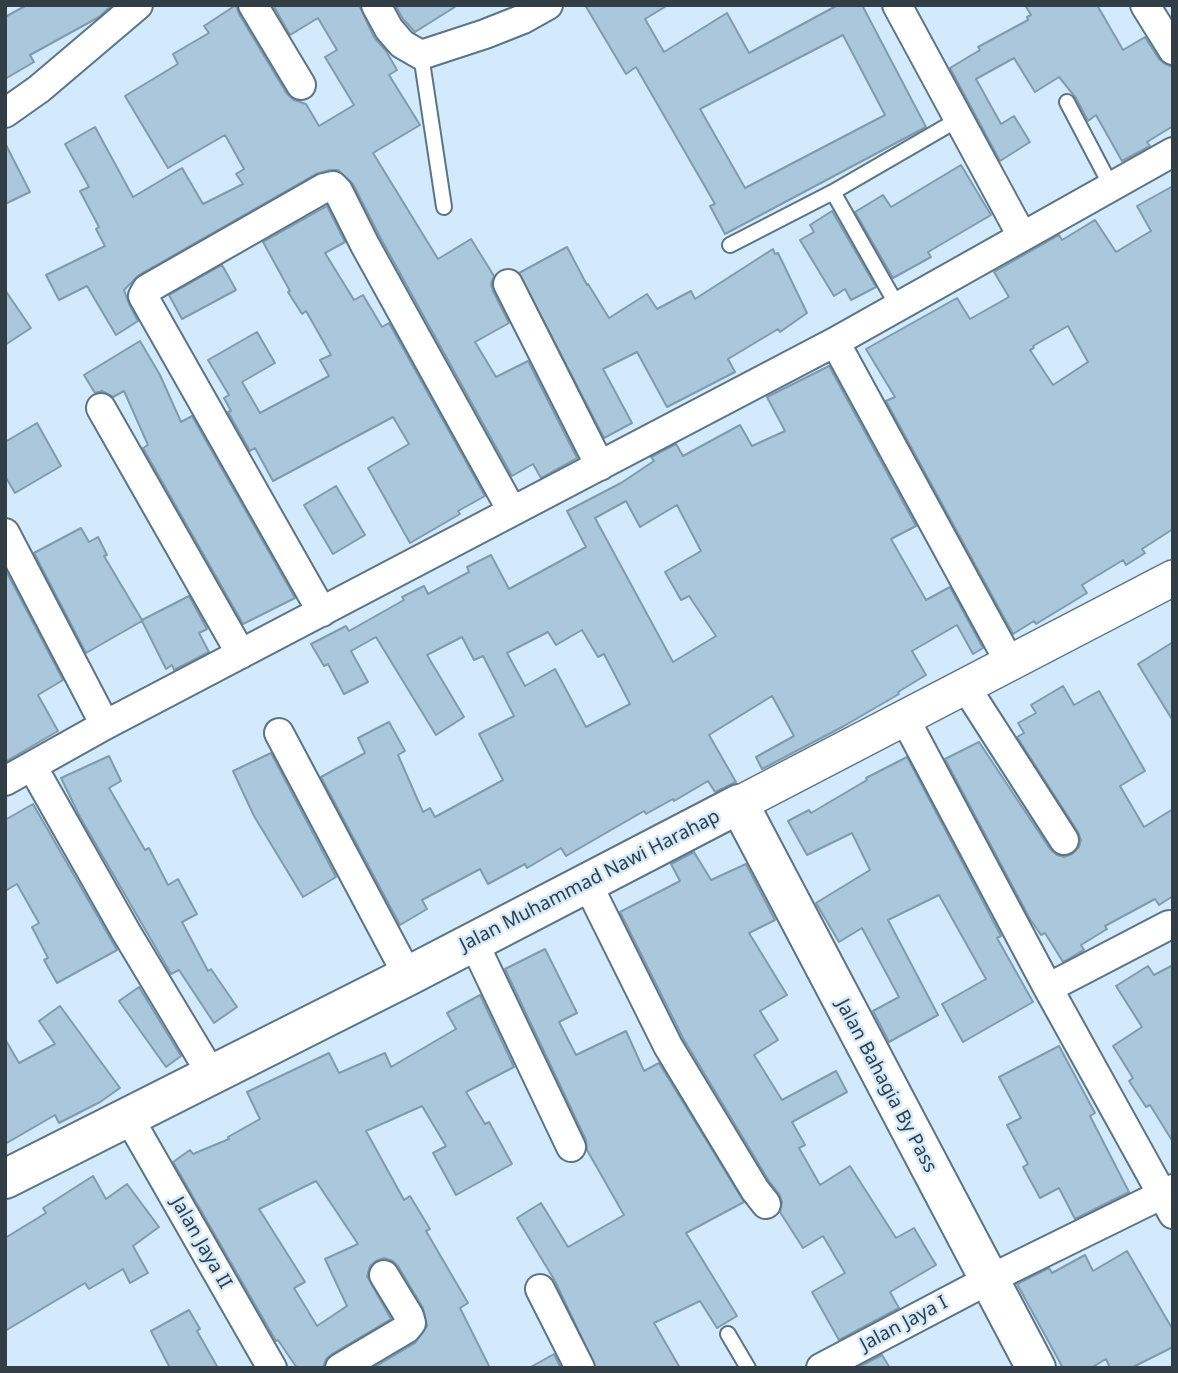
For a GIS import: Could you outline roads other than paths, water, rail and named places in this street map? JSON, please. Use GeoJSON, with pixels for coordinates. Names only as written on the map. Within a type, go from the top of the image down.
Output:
{"type":"FeatureCollection","features":[{"type":"Feature","properties":{"kind":"main road","name":"Jalan Muhammad Nawi Harahap"},"geometry":{"type":"LineString","coordinates":[[5,1179],[129,1118],[738,804]]}},
{"type":"Feature","properties":{"kind":"main road","name":"Jalan Bahagia By Pass"},"geometry":{"type":"LineString","coordinates":[[738,804],[1036,1368]]}},
{"type":"Feature","properties":{"kind":"street"},"geometry":{"type":"LineString","coordinates":[[5,113],[39,89],[138,5]]}},
{"type":"Feature","properties":{"kind":"street"},"geometry":{"type":"LineString","coordinates":[[253,5],[301,85]]}},
{"type":"Feature","properties":{"kind":"street"},"geometry":{"type":"LineString","coordinates":[[376,5],[389,29],[402,44],[421,55],[485,34],[523,19],[548,5]]}},
{"type":"Feature","properties":{"kind":"street"},"geometry":{"type":"LineString","coordinates":[[897,5],[1022,236]]}},
{"type":"Feature","properties":{"kind":"street"},"geometry":{"type":"LineString","coordinates":[[1145,5],[1173,50]]}},
{"type":"Feature","properties":{"kind":"street"},"geometry":{"type":"LineString","coordinates":[[5,781],[105,725],[835,342],[1173,152]]}},
{"type":"Feature","properties":{"kind":"street"},"geometry":{"type":"LineString","coordinates":[[322,612],[143,300],[143,293],[147,289],[301,200],[330,186],[338,191],[365,246],[512,511]]}},
{"type":"Feature","properties":{"kind":"street"},"geometry":{"type":"LineString","coordinates":[[508,284],[600,466]]}},
{"type":"Feature","properties":{"kind":"street"},"geometry":{"type":"LineString","coordinates":[[835,342],[1010,663]]}},
{"type":"Feature","properties":{"kind":"street"},"geometry":{"type":"LineString","coordinates":[[101,408],[241,654]]}},
{"type":"Feature","properties":{"kind":"street"},"geometry":{"type":"LineString","coordinates":[[5,533],[105,725]]}},
{"type":"Feature","properties":{"kind":"street","name":"Jalan Muhammad Nawi Harahap"},"geometry":{"type":"LineString","coordinates":[[738,804],[1173,578]]}},
{"type":"Feature","properties":{"kind":"street"},"geometry":{"type":"LineString","coordinates":[[965,686],[1064,840]]}},
{"type":"Feature","properties":{"kind":"street"},"geometry":{"type":"LineString","coordinates":[[904,717],[1048,988],[1169,1200]]}},
{"type":"Feature","properties":{"kind":"street"},"geometry":{"type":"LineString","coordinates":[[279,733],[408,975]]}},
{"type":"Feature","properties":{"kind":"street"},"geometry":{"type":"LineString","coordinates":[[33,766],[126,932],[212,1075]]}},
{"type":"Feature","properties":{"kind":"street"},"geometry":{"type":"LineString","coordinates":[[587,883],[668,1046],[755,1190],[766,1203]]}},
{"type":"Feature","properties":{"kind":"street"},"geometry":{"type":"LineString","coordinates":[[1048,988],[1169,925]]}},
{"type":"Feature","properties":{"kind":"street"},"geometry":{"type":"LineString","coordinates":[[473,941],[571,1147]]}},
{"type":"Feature","properties":{"kind":"street","name":"Jalan Jaya II"},"geometry":{"type":"LineString","coordinates":[[129,1118],[272,1368]]}},
{"type":"Feature","properties":{"kind":"street","name":"Jalan Jaya I"},"geometry":{"type":"LineString","coordinates":[[821,1368],[988,1280],[1169,1200]]}},
{"type":"Feature","properties":{"kind":"street"},"geometry":{"type":"LineString","coordinates":[[340,1368],[406,1329],[411,1323],[384,1275]]}},
{"type":"Feature","properties":{"kind":"street"},"geometry":{"type":"LineString","coordinates":[[540,1289],[580,1368]]}},
{"type":"Feature","properties":{"kind":"lane"},"geometry":{"type":"LineString","coordinates":[[421,55],[444,207]]}},
{"type":"Feature","properties":{"kind":"lane"},"geometry":{"type":"LineString","coordinates":[[1067,102],[1111,186]]}},
{"type":"Feature","properties":{"kind":"lane"},"geometry":{"type":"LineString","coordinates":[[730,245],[833,192],[959,119]]}},
{"type":"Feature","properties":{"kind":"lane"},"geometry":{"type":"LineString","coordinates":[[833,192],[898,307]]}},
{"type":"Feature","properties":{"kind":"lane"},"geometry":{"type":"LineString","coordinates":[[728,1334],[748,1368]]}}]}
